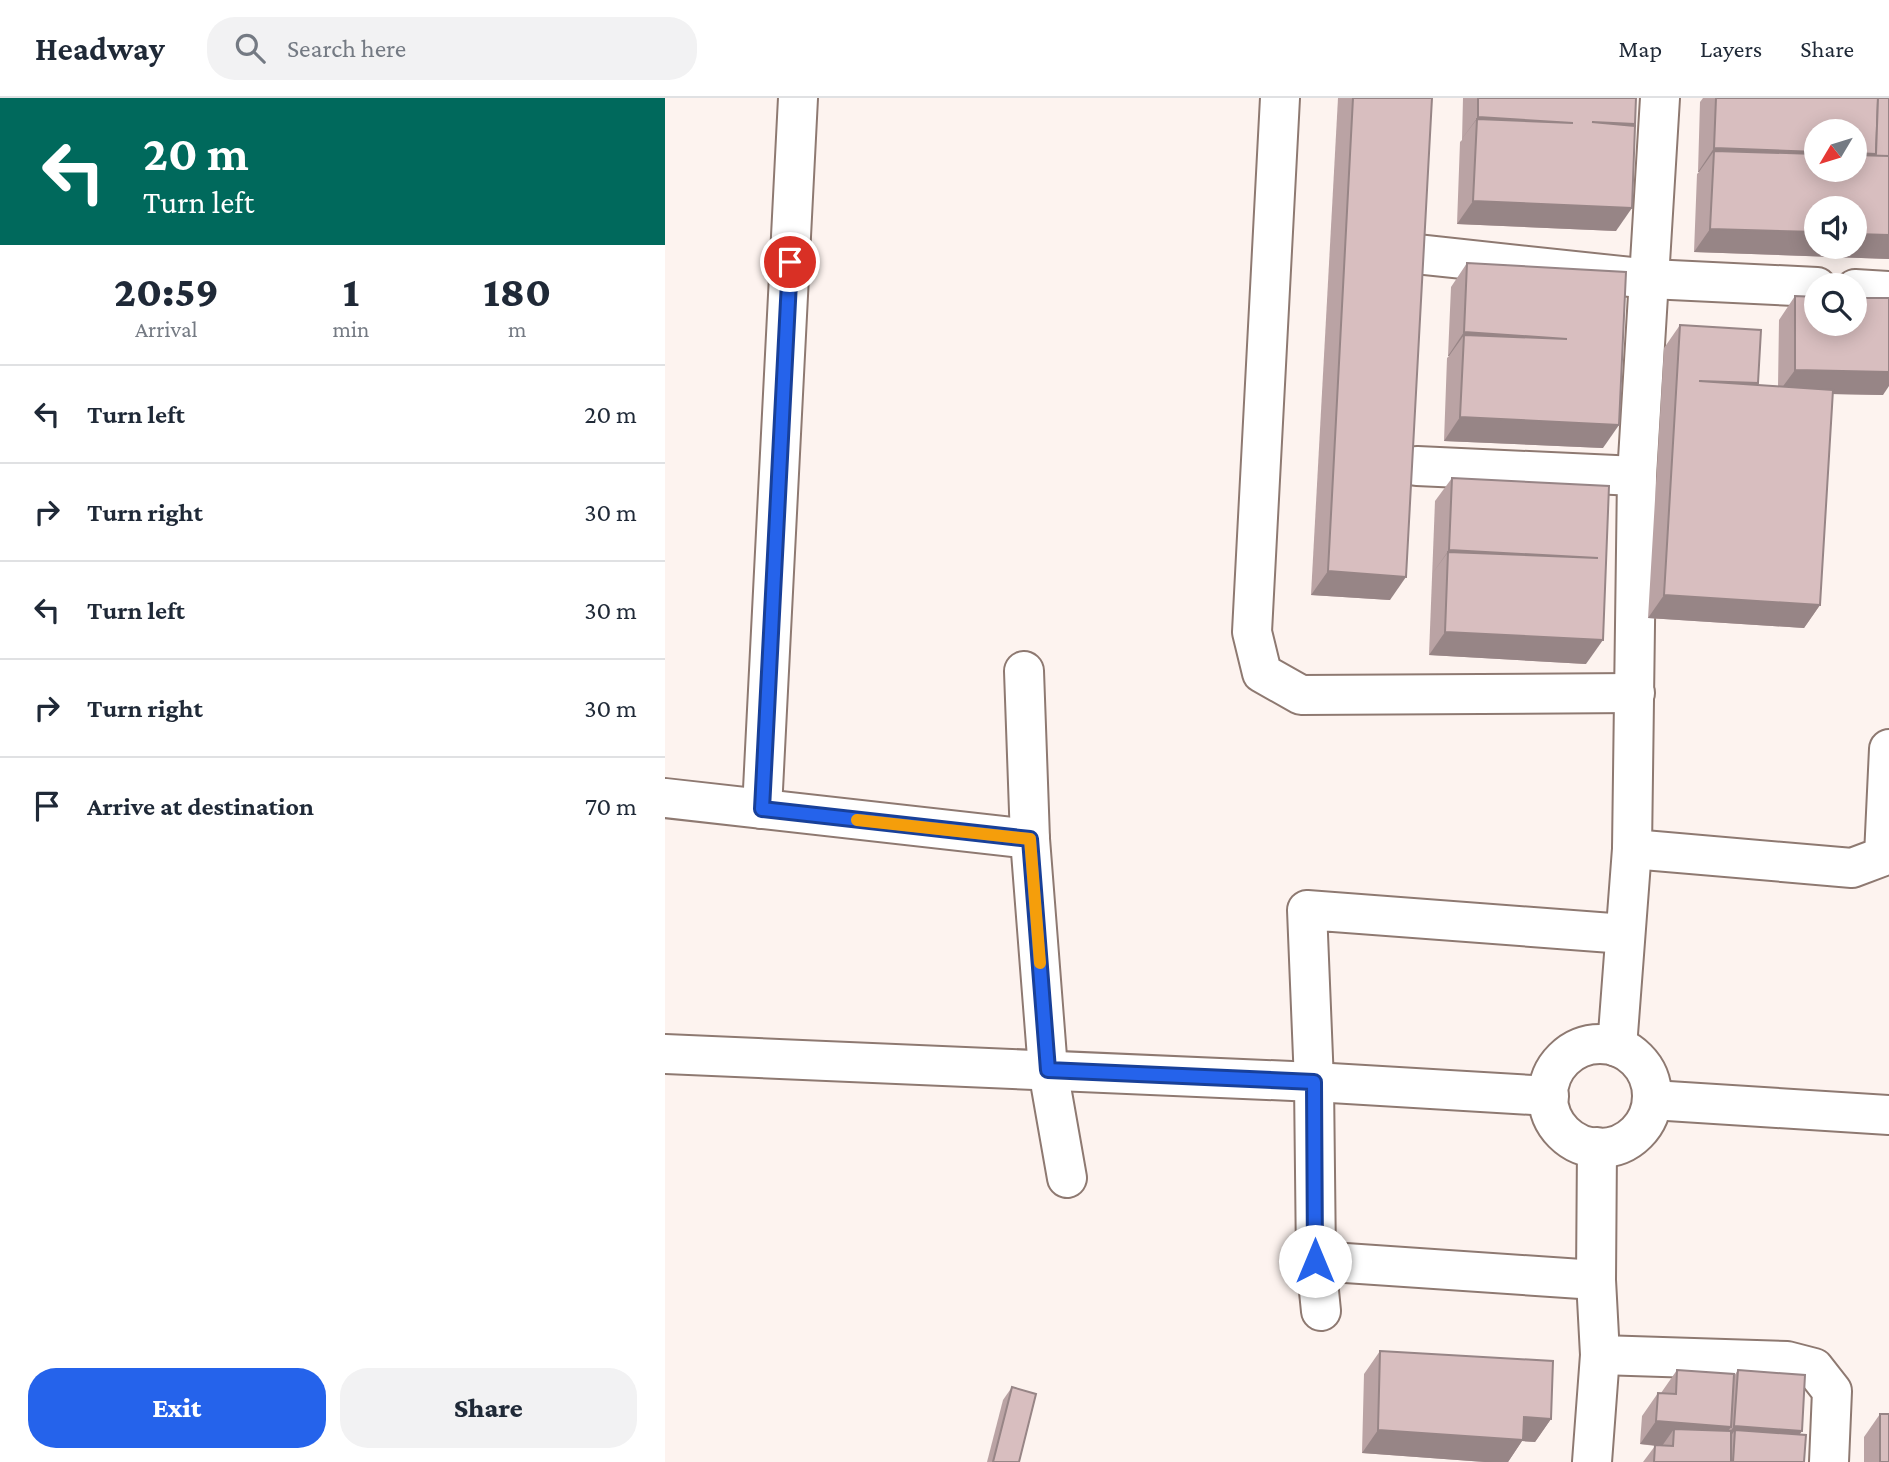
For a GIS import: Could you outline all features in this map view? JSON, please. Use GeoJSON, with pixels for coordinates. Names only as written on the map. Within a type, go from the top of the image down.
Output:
{"type":"FeatureCollection","features":[{"type":"Feature","properties":{"kind":"street"},"geometry":{"type":"LineString","coordinates":[[762,809],[798,98]]}},
{"type":"Feature","properties":{"kind":"street"},"geometry":{"type":"LineString","coordinates":[[1280,98],[1252,632],[1262,673],[1301,695],[1636,693]]}},
{"type":"Feature","properties":{"kind":"street"},"geometry":{"type":"LineString","coordinates":[[1617,1047],[1632,849],[1637,476],[1660,98]]}},
{"type":"Feature","properties":{"kind":"street"},"geometry":{"type":"LineString","coordinates":[[1416,254],[1650,279],[1804,287]]}},
{"type":"Feature","properties":{"kind":"street"},"geometry":{"type":"LineString","coordinates":[[1867,290],[1889,291]]}},
{"type":"Feature","properties":{"kind":"street"},"geometry":{"type":"LineString","coordinates":[[1417,466],[1637,476]]}},
{"type":"Feature","properties":{"kind":"street"},"geometry":{"type":"LineString","coordinates":[[1024,671],[1030,839],[1048,1070],[1067,1178]]}},
{"type":"Feature","properties":{"kind":"street"},"geometry":{"type":"LineString","coordinates":[[1632,849],[1852,868],[1884,856],[1889,748]]}},
{"type":"Feature","properties":{"kind":"street"},"geometry":{"type":"LineString","coordinates":[[665,798],[1030,839]]}},
{"type":"Feature","properties":{"kind":"street"},"geometry":{"type":"LineString","coordinates":[[1321,1311],[1315,1261],[1314,1082],[1307,910],[1625,934]]}},
{"type":"Feature","properties":{"kind":"street"},"geometry":{"type":"LineString","coordinates":[[1611,1044],[1627,1050],[1640,1062],[1649,1077],[1652,1100],[1643,1127],[1629,1140],[1614,1146],[1597,1147],[1580,1144],[1566,1135],[1549,1106],[1549,1096],[1553,1074],[1562,1060],[1577,1048],[1611,1044]]}},
{"type":"Feature","properties":{"kind":"street"},"geometry":{"type":"LineString","coordinates":[[665,1054],[1314,1082],[1549,1096]]}},
{"type":"Feature","properties":{"kind":"street"},"geometry":{"type":"LineString","coordinates":[[1652,1100],[1889,1115]]}},
{"type":"Feature","properties":{"kind":"street"},"geometry":{"type":"LineString","coordinates":[[1592,1462],[1600,1355],[1596,1280],[1597,1147]]}},
{"type":"Feature","properties":{"kind":"street"},"geometry":{"type":"LineString","coordinates":[[1315,1261],[1596,1280]]}},
{"type":"Feature","properties":{"kind":"street"},"geometry":{"type":"LineString","coordinates":[[1600,1355],[1787,1361],[1815,1368],[1832,1391],[1829,1462]]}},
{"type":"Feature","properties":{"kind":"building"},"geometry":{"type":"Polygon","coordinates":[[[1353,98],[1432,98],[1406,577],[1328,571],[1353,98]]]}},
{"type":"Feature","properties":{"kind":"building"},"geometry":{"type":"Polygon","coordinates":[[[1478,98],[1636,98],[1635,124],[1592,122],[1635,126],[1632,208],[1473,201],[1477,119],[1573,123],[1478,117],[1478,98]]]}},
{"type":"Feature","properties":{"kind":"building"},"geometry":{"type":"Polygon","coordinates":[[[1716,98],[1878,98],[1876,154],[1867,154],[1867,119],[1804,119],[1804,151],[1714,148],[1716,98]]]}},
{"type":"Feature","properties":{"kind":"building"},"geometry":{"type":"Polygon","coordinates":[[[1878,98],[1889,98],[1889,156],[1875,156],[1878,98]]]}},
{"type":"Feature","properties":{"kind":"building"},"geometry":{"type":"Polygon","coordinates":[[[1714,151],[1804,154],[1804,182],[1867,182],[1867,155],[1889,156],[1889,235],[1867,234],[1867,196],[1804,196],[1804,232],[1710,229],[1714,151]]]}},
{"type":"Feature","properties":{"kind":"building"},"geometry":{"type":"Polygon","coordinates":[[[1467,263],[1626,272],[1619,425],[1460,417],[1464,335],[1567,339],[1464,332],[1467,263]]]}},
{"type":"Feature","properties":{"kind":"building"},"geometry":{"type":"Polygon","coordinates":[[[1795,296],[1804,296],[1804,336],[1867,336],[1867,298],[1889,298],[1889,372],[1795,370],[1795,296]]]}},
{"type":"Feature","properties":{"kind":"building"},"geometry":{"type":"Polygon","coordinates":[[[1680,325],[1761,330],[1758,383],[1699,381],[1833,390],[1820,605],[1664,595],[1680,325]]]}},
{"type":"Feature","properties":{"kind":"building"},"geometry":{"type":"Polygon","coordinates":[[[1452,478],[1609,486],[1603,640],[1445,632],[1448,552],[1598,558],[1449,550],[1452,478]]]}},
{"type":"Feature","properties":{"kind":"building"},"geometry":{"type":"Polygon","coordinates":[[[1380,1351],[1553,1361],[1551,1419],[1524,1417],[1523,1440],[1378,1430],[1380,1351]]]}},
{"type":"Feature","properties":{"kind":"building"},"geometry":{"type":"Polygon","coordinates":[[[1677,1370],[1734,1374],[1731,1427],[1656,1421],[1658,1393],[1676,1394],[1677,1370]]]}},
{"type":"Feature","properties":{"kind":"building"},"geometry":{"type":"Polygon","coordinates":[[[1738,1370],[1805,1375],[1802,1431],[1734,1426],[1738,1370]]]}},
{"type":"Feature","properties":{"kind":"building"},"geometry":{"type":"Polygon","coordinates":[[[1012,1387],[1036,1394],[1019,1462],[993,1462],[1012,1387]]]}},
{"type":"Feature","properties":{"kind":"building"},"geometry":{"type":"Polygon","coordinates":[[[1880,1414],[1889,1414],[1889,1462],[1880,1462],[1880,1414]]]}},
{"type":"Feature","properties":{"kind":"building"},"geometry":{"type":"Polygon","coordinates":[[[1674,1429],[1731,1431],[1731,1462],[1654,1462],[1655,1445],[1673,1446],[1674,1429]]]}},
{"type":"Feature","properties":{"kind":"building"},"geometry":{"type":"Polygon","coordinates":[[[1735,1430],[1806,1435],[1804,1462],[1733,1462],[1735,1430]]]}},
{"type":"Feature","properties":{"kind":"slow traffic"},"geometry":{"type":"LineString","coordinates":[[857,820],[1030,839],[1040,963]]}},
{"type":"Feature","properties":{"kind":"route"},"geometry":{"type":"LineString","coordinates":[[790,262],[762,809],[1030,839],[1048,1070],[1314,1082],[1315,1261]]}}]}
